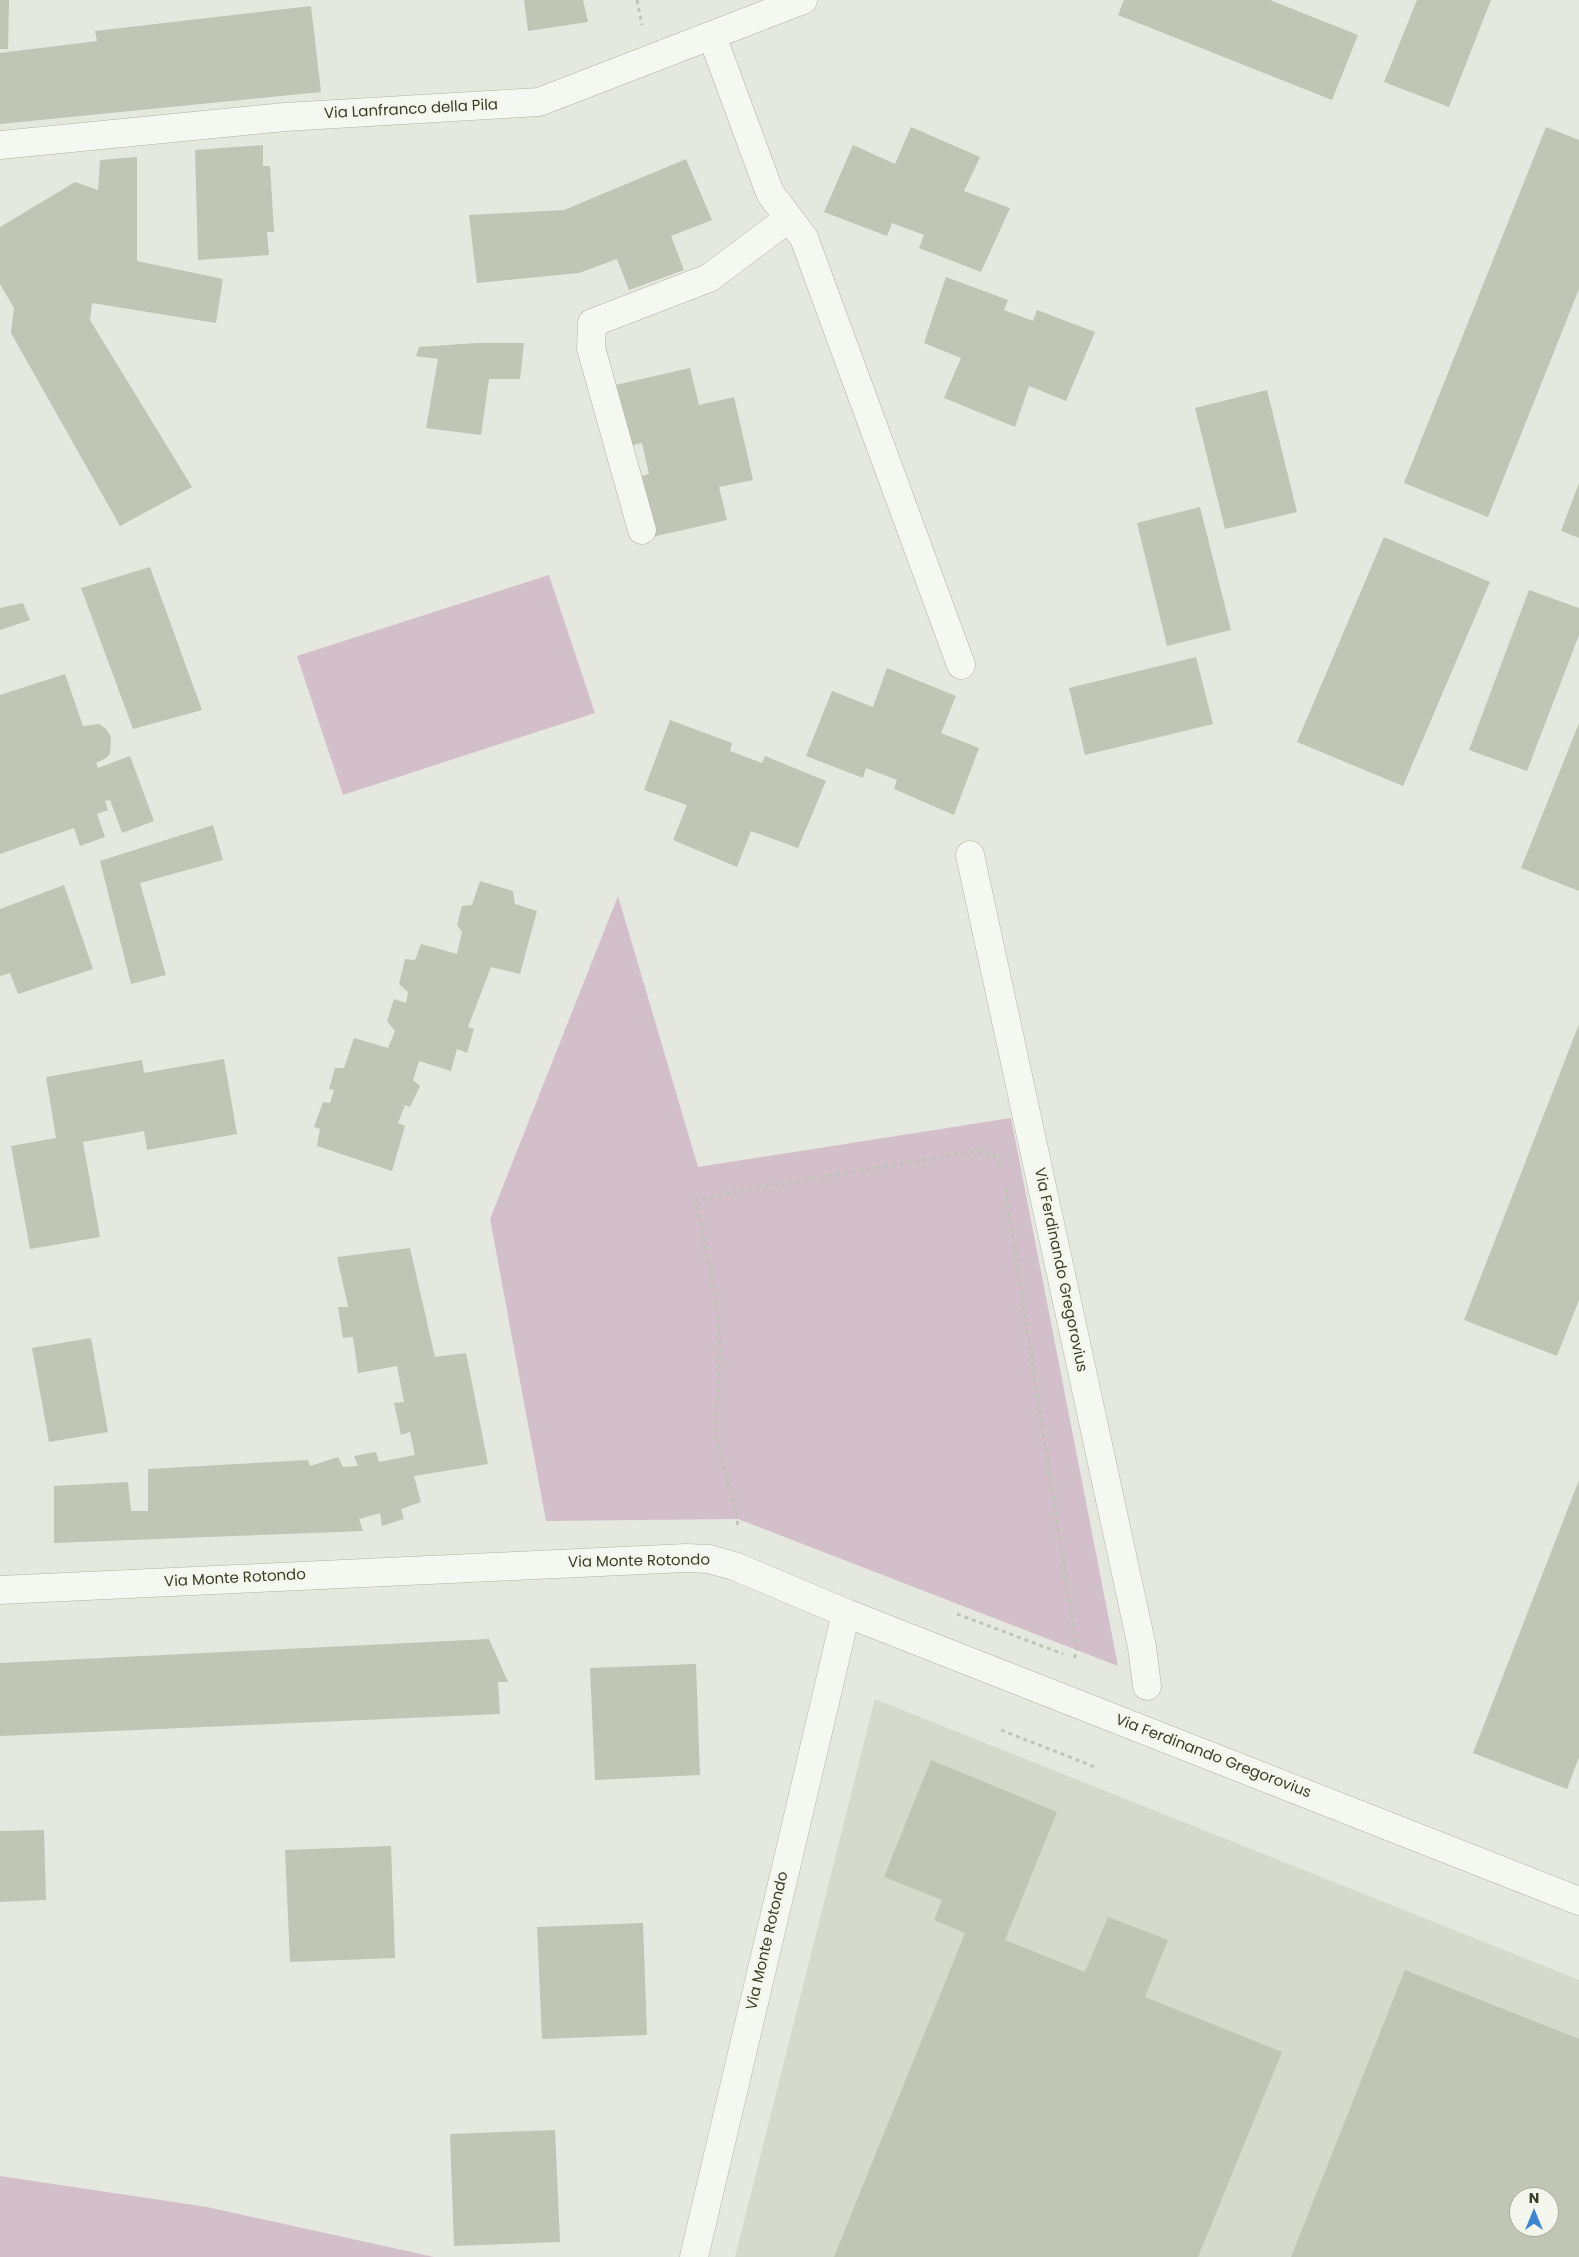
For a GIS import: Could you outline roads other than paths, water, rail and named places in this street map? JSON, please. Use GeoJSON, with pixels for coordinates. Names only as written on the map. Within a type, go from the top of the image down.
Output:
{"type":"FeatureCollection","features":[{"type":"Feature","properties":{"kind":"street","name":"Via Lanfranco della Pila"},"geometry":{"type":"LineString","coordinates":[[0,145],[285,117],[539,102],[803,0]]}},
{"type":"Feature","properties":{"kind":"street"},"geometry":{"type":"LineString","coordinates":[[712,36],[770,194],[804,238],[961,665]]}},
{"type":"Feature","properties":{"kind":"street"},"geometry":{"type":"LineString","coordinates":[[642,530],[591,348],[592,324],[709,278],[789,218]]}},
{"type":"Feature","properties":{"kind":"street","name":"Via Ferdinando Gregorovius"},"geometry":{"type":"LineString","coordinates":[[970,854],[1142,1647],[1147,1686]]}},
{"type":"Feature","properties":{"kind":"street","name":"Via Monte Rotondo"},"geometry":{"type":"LineString","coordinates":[[0,1590],[697,1558],[721,1561],[846,1613],[694,2257]]}},
{"type":"Feature","properties":{"kind":"street","name":"Via Ferdinando Gregorovius"},"geometry":{"type":"LineString","coordinates":[[846,1613],[1579,1901]]}}]}
